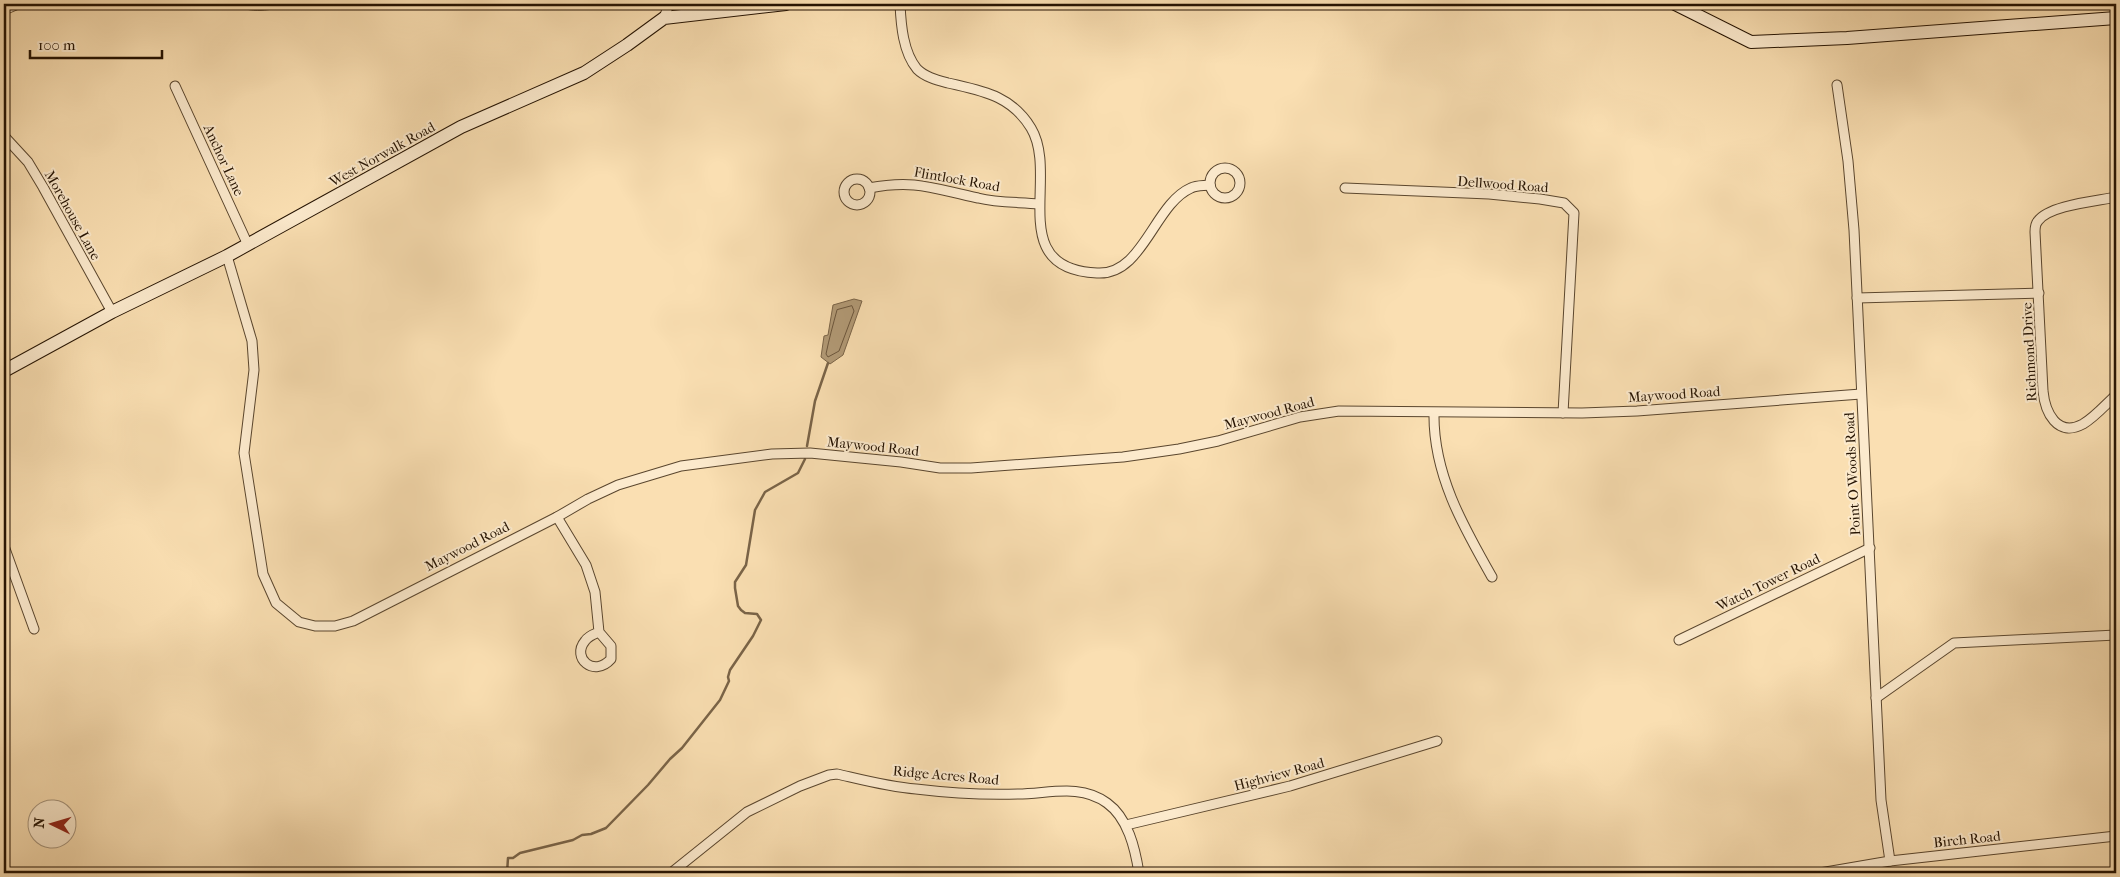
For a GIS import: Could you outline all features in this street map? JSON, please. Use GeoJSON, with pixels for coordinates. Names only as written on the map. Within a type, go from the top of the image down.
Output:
{"type":"FeatureCollection","features":[{"type":"Feature","properties":{"kind":"main road","name":"West Norwalk Road"},"geometry":{"type":"LineString","coordinates":[[4,371],[112,312],[248,245],[461,128],[584,72],[627,45],[664,18],[786,4]]}},
{"type":"Feature","properties":{"kind":"main road"},"geometry":{"type":"LineString","coordinates":[[1676,4],[1751,42],[1847,38],[2116,18]]}},
{"type":"Feature","properties":{"kind":"street"},"geometry":{"type":"LineString","coordinates":[[4,10],[18,4]]}},
{"type":"Feature","properties":{"kind":"street"},"geometry":{"type":"LineString","coordinates":[[664,18],[669,4]]}},
{"type":"Feature","properties":{"kind":"street"},"geometry":{"type":"LineString","coordinates":[[900,4],[907,49],[918,69],[933,79],[1000,98],[1021,112],[1033,130],[1039,154],[1042,235],[1051,257],[1078,271],[1099,274],[1118,268],[1139,251],[1161,216],[1175,199],[1192,187],[1210,185]]}},
{"type":"Feature","properties":{"kind":"street","name":"Point O Woods Road"},"geometry":{"type":"LineString","coordinates":[[1837,85],[1848,170],[1858,298],[1881,800],[1890,861]]}},
{"type":"Feature","properties":{"kind":"street","name":"Anchor Lane"},"geometry":{"type":"LineString","coordinates":[[175,86],[248,245]]}},
{"type":"Feature","properties":{"kind":"street","name":"Morehouse Lane"},"geometry":{"type":"LineString","coordinates":[[4,136],[28,162],[112,312]]}},
{"type":"Feature","properties":{"kind":"street","name":"Flintlock Road"},"geometry":{"type":"LineString","coordinates":[[869,188],[901,183],[921,185],[979,199],[1040,204]]}},
{"type":"Feature","properties":{"kind":"street","name":"Dellwood Road"},"geometry":{"type":"LineString","coordinates":[[1345,188],[1523,197],[1564,203],[1571,208],[1574,213],[1564,414]]}},
{"type":"Feature","properties":{"kind":"street","name":"Richmond Drive"},"geometry":{"type":"LineString","coordinates":[[2116,197],[2063,208],[2046,214],[2037,221],[2035,232],[2043,391],[2049,415],[2060,425],[2076,427],[2086,422],[2116,395]]}},
{"type":"Feature","properties":{"kind":"street","name":"Maywood Road"},"geometry":{"type":"LineString","coordinates":[[227,256],[252,341],[254,370],[244,453],[263,574],[276,603],[299,622],[315,626],[335,626],[353,621],[588,499],[618,485],[681,466],[772,454],[810,453],[940,468],[971,468],[1123,457],[1179,449],[1218,441],[1293,419],[1322,413],[1356,411],[1564,414],[1637,411],[1861,394]]}},
{"type":"Feature","properties":{"kind":"street","name":"Richmond Drive"},"geometry":{"type":"LineString","coordinates":[[1858,298],[2039,293]]}},
{"type":"Feature","properties":{"kind":"street"},"geometry":{"type":"LineString","coordinates":[[1434,413],[1437,449],[1446,484],[1460,520],[1492,577]]}},
{"type":"Feature","properties":{"kind":"street"},"geometry":{"type":"LineString","coordinates":[[558,516],[589,574],[595,592],[599,632]]}},
{"type":"Feature","properties":{"kind":"street"},"geometry":{"type":"LineString","coordinates":[[4,546],[34,629]]}},
{"type":"Feature","properties":{"kind":"street","name":"Watch Tower Road"},"geometry":{"type":"LineString","coordinates":[[1679,640],[1870,548]]}},
{"type":"Feature","properties":{"kind":"street"},"geometry":{"type":"LineString","coordinates":[[1876,698],[1954,643],[2116,636]]}},
{"type":"Feature","properties":{"kind":"street","name":"Highview Road"},"geometry":{"type":"LineString","coordinates":[[1126,826],[1290,786],[1438,741]]}},
{"type":"Feature","properties":{"kind":"street","name":"Ridge Acres Road"},"geometry":{"type":"LineString","coordinates":[[671,873],[747,812],[768,800],[828,775],[837,774],[914,789],[946,792],[1019,794],[1066,790],[1082,792],[1107,803],[1126,826],[1140,873]]}},
{"type":"Feature","properties":{"kind":"street","name":"Birch Road"},"geometry":{"type":"LineString","coordinates":[[1820,873],[1890,861],[2116,836]]}},
{"type":"Feature","properties":{"kind":"water"},"geometry":{"type":"Polygon","coordinates":[[[231,4],[291,4],[276,8],[254,10],[231,4]]]}},
{"type":"Feature","properties":{"kind":"water"},"geometry":{"type":"Polygon","coordinates":[[[854,299],[862,301],[843,355],[830,364],[821,357],[824,336],[828,335],[833,305],[854,299]]]}},
{"type":"Feature","properties":{"kind":"waterway"},"geometry":{"type":"LineString","coordinates":[[807,446],[815,401],[828,363]]}},
{"type":"Feature","properties":{"kind":"waterway"},"geometry":{"type":"LineString","coordinates":[[507,873],[508,858],[513,858],[520,853],[573,840],[582,835],[591,834],[606,828],[682,748],[720,700],[729,681],[730,670],[753,636],[761,620],[757,614],[745,613],[741,610],[738,606],[735,588],[735,582],[746,565],[755,510],[765,492],[798,473],[805,459]]}}]}
